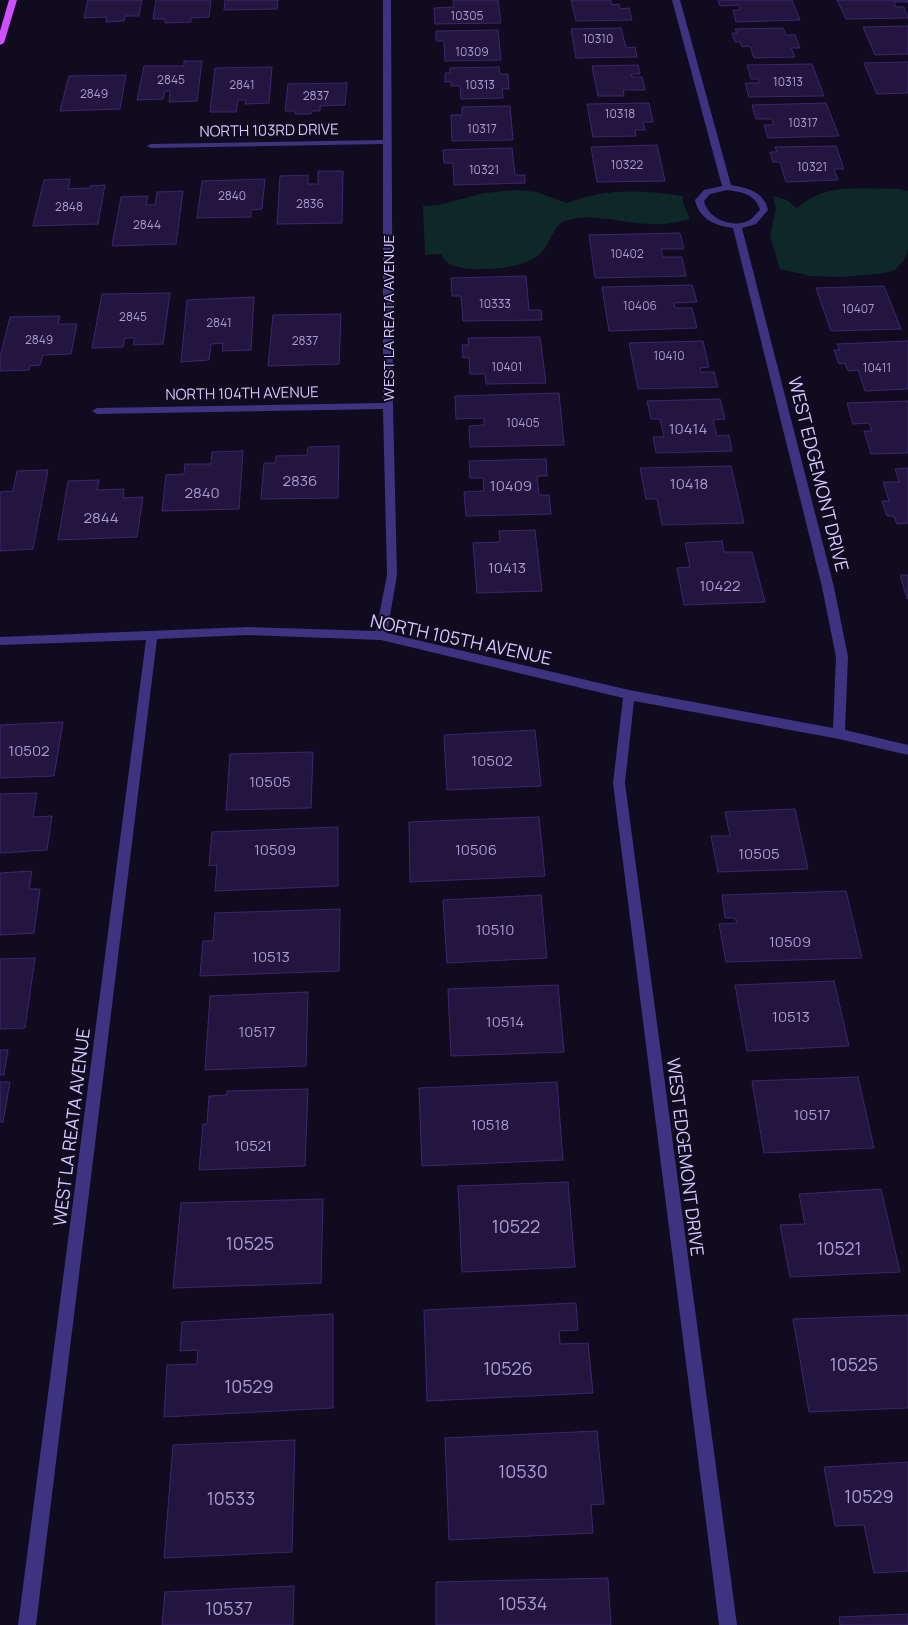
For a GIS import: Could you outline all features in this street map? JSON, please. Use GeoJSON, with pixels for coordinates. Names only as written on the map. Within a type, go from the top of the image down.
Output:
{"type":"FeatureCollection","features":[{"type":"Feature","properties":{"kind":"main road"},"geometry":{"type":"LineString","coordinates":[[0,43],[13,0]]}},
{"type":"Feature","properties":{"kind":"street","name":"WEST LA REATA AVENUE"},"geometry":{"type":"LineString","coordinates":[[381,636],[392,576],[388,406],[386,0]]}},
{"type":"Feature","properties":{"kind":"street"},"geometry":{"type":"LineString","coordinates":[[676,0],[727,187]]}},
{"type":"Feature","properties":{"kind":"street","name":"NORTH 103RD DRIVE"},"geometry":{"type":"LineString","coordinates":[[151,146],[386,142]]}},
{"type":"Feature","properties":{"kind":"street"},"geometry":{"type":"LineString","coordinates":[[727,187],[741,189],[754,194],[764,205],[764,210],[760,217],[738,226],[714,221],[701,210],[699,204],[701,197],[707,192],[727,187]]}},
{"type":"Feature","properties":{"kind":"street","name":"WEST EDGEMONT DRIVE"},"geometry":{"type":"LineString","coordinates":[[738,226],[828,586],[842,657],[839,734]]}},
{"type":"Feature","properties":{"kind":"street","name":"NORTH 104TH AVENUE"},"geometry":{"type":"LineString","coordinates":[[97,411],[388,406]]}},
{"type":"Feature","properties":{"kind":"street","name":"NORTH 105TH AVENUE"},"geometry":{"type":"LineString","coordinates":[[0,641],[247,631],[381,636],[629,695],[839,734],[908,750]]}},
{"type":"Feature","properties":{"kind":"street","name":"WEST LA REATA AVENUE"},"geometry":{"type":"LineString","coordinates":[[27,1625],[152,635]]}},
{"type":"Feature","properties":{"kind":"street","name":"WEST EDGEMONT DRIVE"},"geometry":{"type":"LineString","coordinates":[[629,695],[619,783],[728,1625]]}},
{"type":"Feature","properties":{"kind":"green space"},"geometry":{"type":"Polygon","coordinates":[[[843,189],[898,189],[908,191],[908,251],[903,261],[895,270],[884,273],[842,277],[811,276],[780,269],[770,236],[776,209],[773,196],[787,200],[796,208],[822,193],[843,189]]]}},
{"type":"Feature","properties":{"kind":"green space"},"geometry":{"type":"Polygon","coordinates":[[[516,190],[536,192],[567,203],[595,195],[624,192],[654,192],[683,196],[683,203],[690,219],[675,223],[659,224],[596,218],[565,221],[557,227],[540,254],[533,259],[499,268],[464,268],[448,263],[441,254],[425,255],[423,206],[438,205],[485,193],[516,190]]]}},
{"type":"Feature","properties":{"kind":"building"},"geometry":{"type":"Polygon","coordinates":[[[88,0],[142,0],[139,16],[125,16],[124,21],[106,22],[107,17],[84,18],[88,0]]]}},
{"type":"Feature","properties":{"kind":"building"},"geometry":{"type":"Polygon","coordinates":[[[156,0],[211,0],[209,17],[191,18],[191,22],[165,23],[165,19],[153,19],[156,0]]]}},
{"type":"Feature","properties":{"kind":"building"},"geometry":{"type":"Polygon","coordinates":[[[225,0],[278,0],[277,9],[224,10],[225,0]]]}},
{"type":"Feature","properties":{"kind":"building"},"geometry":{"type":"Polygon","coordinates":[[[453,0],[498,0],[501,23],[435,24],[434,8],[454,7],[453,0]]]}},
{"type":"Feature","properties":{"kind":"building"},"geometry":{"type":"Polygon","coordinates":[[[571,0],[611,0],[612,5],[619,4],[620,9],[629,8],[632,20],[576,21],[571,0]]]}},
{"type":"Feature","properties":{"kind":"building"},"geometry":{"type":"Polygon","coordinates":[[[718,0],[792,0],[800,20],[736,22],[733,10],[740,10],[739,5],[720,6],[718,0]]]}},
{"type":"Feature","properties":{"kind":"building"},"geometry":{"type":"Polygon","coordinates":[[[837,0],[908,0],[908,2],[894,2],[896,7],[904,7],[908,18],[846,19],[837,0]]]}},
{"type":"Feature","properties":{"kind":"building"},"geometry":{"type":"Polygon","coordinates":[[[908,26],[908,54],[875,55],[863,27],[908,26]]]}},
{"type":"Feature","properties":{"kind":"building"},"geometry":{"type":"Polygon","coordinates":[[[621,28],[626,48],[635,47],[637,57],[576,58],[571,29],[621,28]]]}},
{"type":"Feature","properties":{"kind":"building"},"geometry":{"type":"Polygon","coordinates":[[[783,28],[786,35],[795,35],[800,48],[791,48],[795,57],[754,58],[750,46],[742,47],[740,42],[735,42],[732,33],[737,33],[735,29],[783,28]]]}},
{"type":"Feature","properties":{"kind":"building"},"geometry":{"type":"Polygon","coordinates":[[[498,30],[501,60],[445,61],[444,41],[436,41],[436,31],[498,30]]]}},
{"type":"Feature","properties":{"kind":"building"},"geometry":{"type":"Polygon","coordinates":[[[184,61],[202,61],[197,101],[169,102],[170,91],[165,91],[163,99],[137,100],[144,66],[184,66],[184,61]]]}},
{"type":"Feature","properties":{"kind":"building"},"geometry":{"type":"Polygon","coordinates":[[[908,62],[908,93],[877,94],[864,63],[908,62]]]}},
{"type":"Feature","properties":{"kind":"building"},"geometry":{"type":"Polygon","coordinates":[[[812,64],[824,96],[749,97],[745,83],[759,83],[758,79],[751,79],[747,65],[812,64]]]}},
{"type":"Feature","properties":{"kind":"building"},"geometry":{"type":"Polygon","coordinates":[[[638,65],[640,74],[631,74],[632,77],[642,77],[645,90],[623,90],[624,96],[598,96],[592,66],[638,65]]]}},
{"type":"Feature","properties":{"kind":"building"},"geometry":{"type":"Polygon","coordinates":[[[272,67],[269,103],[245,104],[246,100],[238,100],[236,112],[210,112],[215,68],[272,67]]]}},
{"type":"Feature","properties":{"kind":"building"},"geometry":{"type":"Polygon","coordinates":[[[499,67],[500,74],[508,74],[509,89],[502,89],[503,98],[461,99],[460,86],[451,86],[451,81],[445,82],[445,73],[450,73],[450,68],[499,67]]]}},
{"type":"Feature","properties":{"kind":"building"},"geometry":{"type":"Polygon","coordinates":[[[126,75],[120,109],[60,111],[69,76],[126,75]]]}},
{"type":"Feature","properties":{"kind":"building"},"geometry":{"type":"Polygon","coordinates":[[[347,83],[345,105],[320,106],[320,111],[312,111],[311,114],[295,114],[295,111],[285,111],[288,84],[347,83]]]}},
{"type":"Feature","properties":{"kind":"building"},"geometry":{"type":"Polygon","coordinates":[[[649,103],[653,122],[643,122],[645,130],[635,130],[636,136],[593,137],[587,104],[649,103]]]}},
{"type":"Feature","properties":{"kind":"building"},"geometry":{"type":"Polygon","coordinates":[[[826,103],[839,136],[768,138],[764,125],[774,125],[772,119],[756,119],[752,105],[826,103]]]}},
{"type":"Feature","properties":{"kind":"building"},"geometry":{"type":"Polygon","coordinates":[[[510,106],[513,140],[452,141],[451,115],[462,115],[462,107],[510,106]]]}},
{"type":"Feature","properties":{"kind":"building"},"geometry":{"type":"Polygon","coordinates":[[[657,145],[665,181],[597,182],[591,147],[657,145]]]}},
{"type":"Feature","properties":{"kind":"building"},"geometry":{"type":"Polygon","coordinates":[[[836,146],[844,169],[834,169],[838,180],[786,182],[780,162],[773,162],[770,152],[777,152],[775,147],[836,146]]]}},
{"type":"Feature","properties":{"kind":"building"},"geometry":{"type":"Polygon","coordinates":[[[512,148],[515,175],[525,175],[525,183],[454,185],[453,163],[444,163],[443,150],[512,148]]]}},
{"type":"Feature","properties":{"kind":"building"},"geometry":{"type":"Polygon","coordinates":[[[318,171],[343,171],[342,223],[277,224],[280,176],[308,175],[308,184],[318,184],[318,171]]]}},
{"type":"Feature","properties":{"kind":"building"},"geometry":{"type":"Polygon","coordinates":[[[70,179],[68,189],[105,185],[98,224],[33,226],[44,180],[70,179]]]}},
{"type":"Feature","properties":{"kind":"building"},"geometry":{"type":"Polygon","coordinates":[[[265,179],[262,209],[251,210],[251,217],[197,218],[202,181],[265,179]]]}},
{"type":"Feature","properties":{"kind":"building"},"geometry":{"type":"Polygon","coordinates":[[[183,191],[176,244],[112,246],[121,197],[148,196],[146,205],[155,205],[157,192],[183,191]]]}},
{"type":"Feature","properties":{"kind":"building"},"geometry":{"type":"Polygon","coordinates":[[[680,233],[684,249],[661,249],[663,257],[682,257],[686,276],[595,278],[589,235],[680,233]]]}},
{"type":"Feature","properties":{"kind":"building"},"geometry":{"type":"Polygon","coordinates":[[[526,276],[529,310],[541,310],[542,320],[463,321],[461,296],[452,296],[451,278],[526,276]]]}},
{"type":"Feature","properties":{"kind":"building"},"geometry":{"type":"Polygon","coordinates":[[[692,285],[697,302],[674,303],[675,308],[692,308],[697,328],[609,331],[602,287],[692,285]]]}},
{"type":"Feature","properties":{"kind":"building"},"geometry":{"type":"Polygon","coordinates":[[[884,286],[901,329],[831,331],[816,288],[884,286]]]}},
{"type":"Feature","properties":{"kind":"building"},"geometry":{"type":"Polygon","coordinates":[[[170,293],[163,344],[133,345],[135,338],[125,338],[123,347],[92,348],[102,294],[170,293]]]}},
{"type":"Feature","properties":{"kind":"building"},"geometry":{"type":"Polygon","coordinates":[[[254,297],[251,350],[222,351],[223,343],[211,344],[209,360],[181,362],[187,300],[254,297]]]}},
{"type":"Feature","properties":{"kind":"building"},"geometry":{"type":"Polygon","coordinates":[[[341,314],[339,364],[268,366],[273,315],[341,314]]]}},
{"type":"Feature","properties":{"kind":"building"},"geometry":{"type":"Polygon","coordinates":[[[60,316],[58,324],[77,324],[71,354],[43,355],[40,365],[30,366],[29,370],[0,371],[0,357],[10,317],[60,316]]]}},
{"type":"Feature","properties":{"kind":"building"},"geometry":{"type":"Polygon","coordinates":[[[540,337],[546,383],[486,384],[485,374],[470,374],[469,357],[463,358],[462,345],[469,345],[468,338],[540,337]]]}},
{"type":"Feature","properties":{"kind":"building"},"geometry":{"type":"Polygon","coordinates":[[[703,341],[709,367],[700,368],[701,372],[714,372],[718,387],[638,389],[629,343],[703,341]]]}},
{"type":"Feature","properties":{"kind":"building"},"geometry":{"type":"Polygon","coordinates":[[[908,341],[908,389],[865,391],[858,370],[848,371],[845,363],[839,364],[834,350],[840,350],[837,344],[908,341]]]}},
{"type":"Feature","properties":{"kind":"building"},"geometry":{"type":"Polygon","coordinates":[[[559,393],[564,445],[470,447],[469,426],[484,425],[484,418],[456,419],[455,396],[559,393]]]}},
{"type":"Feature","properties":{"kind":"building"},"geometry":{"type":"Polygon","coordinates":[[[720,399],[725,419],[713,420],[717,436],[729,435],[732,451],[656,453],[653,437],[664,437],[660,419],[651,419],[647,401],[720,399]]]}},
{"type":"Feature","properties":{"kind":"building"},"geometry":{"type":"Polygon","coordinates":[[[908,401],[908,453],[871,454],[864,431],[872,431],[869,423],[853,424],[847,403],[908,401]]]}},
{"type":"Feature","properties":{"kind":"building"},"geometry":{"type":"Polygon","coordinates":[[[339,446],[338,498],[261,499],[264,463],[275,463],[276,456],[307,455],[308,447],[339,446]]]}},
{"type":"Feature","properties":{"kind":"building"},"geometry":{"type":"Polygon","coordinates":[[[243,451],[239,509],[162,511],[166,475],[184,474],[185,464],[211,464],[212,452],[243,451]]]}},
{"type":"Feature","properties":{"kind":"building"},"geometry":{"type":"Polygon","coordinates":[[[546,459],[547,476],[537,476],[539,495],[549,495],[551,514],[466,516],[464,492],[484,491],[483,478],[470,478],[469,461],[546,459]]]}},
{"type":"Feature","properties":{"kind":"building"},"geometry":{"type":"Polygon","coordinates":[[[731,466],[744,523],[662,525],[657,499],[646,499],[640,468],[731,466]]]}},
{"type":"Feature","properties":{"kind":"building"},"geometry":{"type":"Polygon","coordinates":[[[908,468],[908,523],[897,524],[894,516],[887,516],[882,501],[889,501],[883,482],[899,482],[895,469],[908,468]]]}},
{"type":"Feature","properties":{"kind":"building"},"geometry":{"type":"Polygon","coordinates":[[[48,470],[33,549],[0,551],[0,492],[13,491],[17,471],[48,470]]]}},
{"type":"Feature","properties":{"kind":"building"},"geometry":{"type":"Polygon","coordinates":[[[99,480],[97,490],[124,489],[123,498],[143,497],[137,537],[58,540],[68,481],[99,480]]]}},
{"type":"Feature","properties":{"kind":"building"},"geometry":{"type":"Polygon","coordinates":[[[535,530],[542,591],[477,593],[473,543],[500,542],[499,531],[535,530]]]}},
{"type":"Feature","properties":{"kind":"building"},"geometry":{"type":"Polygon","coordinates":[[[722,541],[724,552],[752,552],[765,602],[684,605],[677,568],[690,567],[685,543],[722,541]]]}},
{"type":"Feature","properties":{"kind":"building"},"geometry":{"type":"Polygon","coordinates":[[[900,575],[908,575],[908,599],[907,599],[900,575]]]}},
{"type":"Feature","properties":{"kind":"building"},"geometry":{"type":"Polygon","coordinates":[[[63,722],[54,776],[0,778],[0,725],[63,722]]]}},
{"type":"Feature","properties":{"kind":"building"},"geometry":{"type":"Polygon","coordinates":[[[535,730],[541,786],[447,790],[444,735],[535,730]]]}},
{"type":"Feature","properties":{"kind":"building"},"geometry":{"type":"Polygon","coordinates":[[[313,752],[311,808],[226,810],[230,754],[313,752]]]}},
{"type":"Feature","properties":{"kind":"building"},"geometry":{"type":"Polygon","coordinates":[[[37,793],[33,817],[52,816],[47,850],[0,853],[0,794],[37,793]]]}},
{"type":"Feature","properties":{"kind":"building"},"geometry":{"type":"Polygon","coordinates":[[[795,809],[808,869],[718,872],[711,836],[730,836],[725,812],[795,809]]]}},
{"type":"Feature","properties":{"kind":"building"},"geometry":{"type":"Polygon","coordinates":[[[539,817],[545,876],[410,882],[409,822],[539,817]]]}},
{"type":"Feature","properties":{"kind":"building"},"geometry":{"type":"Polygon","coordinates":[[[338,827],[338,886],[215,891],[217,865],[209,866],[212,832],[338,827]]]}},
{"type":"Feature","properties":{"kind":"building"},"geometry":{"type":"Polygon","coordinates":[[[32,871],[29,889],[40,889],[34,933],[0,935],[0,873],[32,871]]]}},
{"type":"Feature","properties":{"kind":"building"},"geometry":{"type":"Polygon","coordinates":[[[846,891],[862,958],[726,962],[719,924],[737,923],[735,918],[725,918],[722,895],[846,891]]]}},
{"type":"Feature","properties":{"kind":"building"},"geometry":{"type":"Polygon","coordinates":[[[541,895],[547,958],[447,963],[443,900],[541,895]]]}},
{"type":"Feature","properties":{"kind":"building"},"geometry":{"type":"Polygon","coordinates":[[[340,909],[339,971],[200,976],[203,941],[213,941],[215,913],[340,909]]]}},
{"type":"Feature","properties":{"kind":"building"},"geometry":{"type":"Polygon","coordinates":[[[35,958],[25,1028],[0,1029],[0,959],[35,958]]]}},
{"type":"Feature","properties":{"kind":"building"},"geometry":{"type":"Polygon","coordinates":[[[834,981],[849,1046],[747,1051],[735,985],[834,981]]]}},
{"type":"Feature","properties":{"kind":"building"},"geometry":{"type":"Polygon","coordinates":[[[558,985],[564,1052],[451,1056],[448,989],[558,985]]]}},
{"type":"Feature","properties":{"kind":"building"},"geometry":{"type":"Polygon","coordinates":[[[308,992],[306,1066],[205,1070],[210,996],[308,992]]]}},
{"type":"Feature","properties":{"kind":"building"},"geometry":{"type":"Polygon","coordinates":[[[0,1050],[8,1050],[4,1075],[0,1075],[0,1050]]]}},
{"type":"Feature","properties":{"kind":"building"},"geometry":{"type":"Polygon","coordinates":[[[858,1077],[874,1148],[764,1153],[752,1081],[858,1077]]]}},
{"type":"Feature","properties":{"kind":"building"},"geometry":{"type":"Polygon","coordinates":[[[0,1082],[10,1082],[3,1122],[0,1122],[0,1082]]]}},
{"type":"Feature","properties":{"kind":"building"},"geometry":{"type":"Polygon","coordinates":[[[557,1082],[563,1160],[422,1166],[419,1088],[557,1082]]]}},
{"type":"Feature","properties":{"kind":"building"},"geometry":{"type":"Polygon","coordinates":[[[308,1089],[305,1166],[199,1170],[203,1124],[207,1124],[209,1096],[227,1095],[227,1091],[308,1089]]]}},
{"type":"Feature","properties":{"kind":"building"},"geometry":{"type":"Polygon","coordinates":[[[568,1182],[575,1267],[462,1272],[458,1186],[568,1182]]]}},
{"type":"Feature","properties":{"kind":"building"},"geometry":{"type":"Polygon","coordinates":[[[881,1189],[900,1272],[790,1277],[780,1225],[805,1224],[799,1194],[881,1189]]]}},
{"type":"Feature","properties":{"kind":"building"},"geometry":{"type":"Polygon","coordinates":[[[323,1199],[321,1283],[173,1288],[181,1203],[323,1199]]]}},
{"type":"Feature","properties":{"kind":"building"},"geometry":{"type":"Polygon","coordinates":[[[576,1303],[578,1330],[559,1331],[560,1344],[588,1343],[593,1393],[427,1401],[424,1310],[576,1303]]]}},
{"type":"Feature","properties":{"kind":"building"},"geometry":{"type":"Polygon","coordinates":[[[333,1314],[333,1408],[164,1417],[167,1365],[197,1364],[198,1350],[180,1351],[182,1322],[333,1314]]]}},
{"type":"Feature","properties":{"kind":"building"},"geometry":{"type":"Polygon","coordinates":[[[908,1315],[908,1408],[809,1412],[793,1319],[908,1315]]]}},
{"type":"Feature","properties":{"kind":"building"},"geometry":{"type":"Polygon","coordinates":[[[597,1431],[604,1504],[591,1505],[593,1533],[449,1540],[445,1438],[597,1431]]]}},
{"type":"Feature","properties":{"kind":"building"},"geometry":{"type":"Polygon","coordinates":[[[295,1440],[292,1552],[164,1558],[173,1445],[295,1440]]]}},
{"type":"Feature","properties":{"kind":"building"},"geometry":{"type":"Polygon","coordinates":[[[908,1462],[908,1571],[874,1573],[864,1525],[835,1526],[824,1467],[908,1462]]]}},
{"type":"Feature","properties":{"kind":"building"},"geometry":{"type":"Polygon","coordinates":[[[608,1578],[611,1625],[436,1625],[436,1582],[608,1578]]]}},
{"type":"Feature","properties":{"kind":"building"},"geometry":{"type":"Polygon","coordinates":[[[294,1586],[293,1625],[162,1625],[165,1592],[294,1586]]]}},
{"type":"Feature","properties":{"kind":"building"},"geometry":{"type":"Polygon","coordinates":[[[908,1614],[908,1625],[840,1625],[839,1617],[908,1614]]]}}]}
